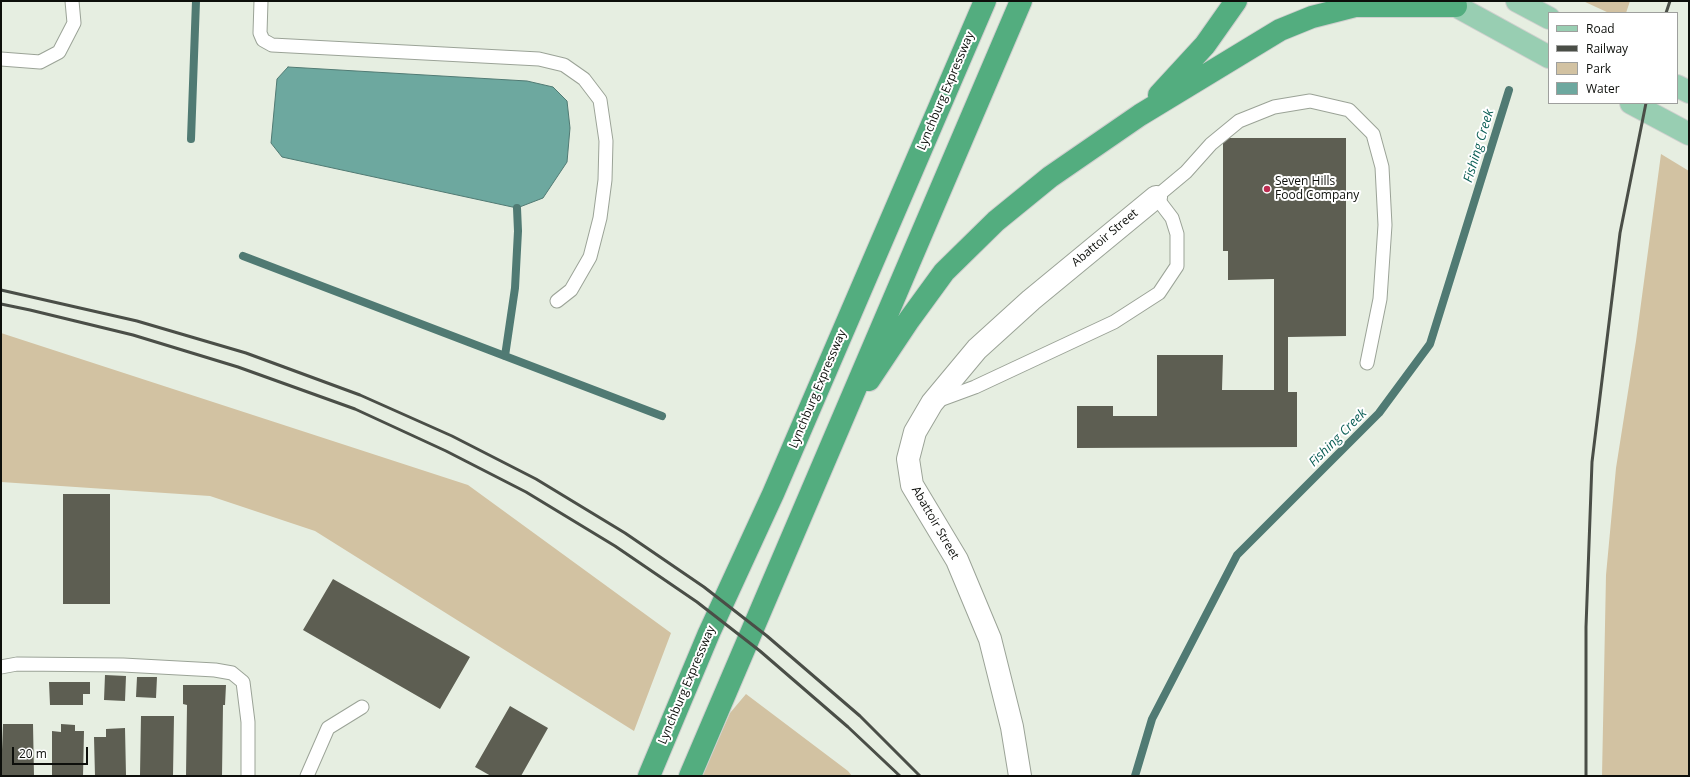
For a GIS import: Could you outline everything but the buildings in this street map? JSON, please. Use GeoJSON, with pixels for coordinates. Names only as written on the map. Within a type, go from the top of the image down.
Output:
{"type":"FeatureCollection","features":[{"type":"Feature","properties":{"kind":"highway","name":"Lynchburg Expressway"},"geometry":{"type":"LineString","coordinates":[[649,776],[710,633],[773,494],[985,1]]}},
{"type":"Feature","properties":{"kind":"highway"},"geometry":{"type":"LineString","coordinates":[[690,776],[1021,1]]}},
{"type":"Feature","properties":{"kind":"highway"},"geometry":{"type":"LineString","coordinates":[[1140,115],[1205,45],[1236,1]]}},
{"type":"Feature","properties":{"kind":"highway"},"geometry":{"type":"LineString","coordinates":[[837,429],[909,320],[944,272],[996,222],[1038,187],[1140,115],[1280,30],[1312,16],[1355,6],[1452,4]]}},
{"type":"Feature","properties":{"kind":"main road"},"geometry":{"type":"LineString","coordinates":[[1517,1],[1548,17]]}},
{"type":"Feature","properties":{"kind":"main road"},"geometry":{"type":"LineString","coordinates":[[1452,4],[1548,56]]}},
{"type":"Feature","properties":{"kind":"main road"},"geometry":{"type":"LineString","coordinates":[[1678,86],[1689,92]]}},
{"type":"Feature","properties":{"kind":"main road"},"geometry":{"type":"LineString","coordinates":[[1632,104],[1689,134]]}},
{"type":"Feature","properties":{"kind":"street","name":"Abattoir Street"},"geometry":{"type":"LineString","coordinates":[[1020,776],[1012,727],[990,639],[956,560],[912,485],[908,459],[915,432],[932,403],[977,349],[1031,300],[1156,197]]}},
{"type":"Feature","properties":{"kind":"lane"},"geometry":{"type":"LineString","coordinates":[[1,59],[40,62],[59,52],[74,23],[72,1]]}},
{"type":"Feature","properties":{"kind":"lane"},"geometry":{"type":"LineString","coordinates":[[261,1],[260,33],[263,40],[272,45],[539,59],[564,65],[584,79],[600,100],[606,142],[604,188],[600,218],[590,257],[571,290],[557,301]]}},
{"type":"Feature","properties":{"kind":"lane"},"geometry":{"type":"LineString","coordinates":[[932,403],[974,386],[1114,322],[1159,293],[1177,266],[1177,234],[1172,218],[1156,197],[1186,172],[1211,144],[1239,121],[1274,107],[1310,101],[1349,110],[1374,134],[1382,167],[1385,226],[1380,299],[1367,363]]}},
{"type":"Feature","properties":{"kind":"lane"},"geometry":{"type":"LineString","coordinates":[[1,667],[17,664],[124,665],[215,670],[232,673],[243,682],[248,722],[248,776]]}},
{"type":"Feature","properties":{"kind":"lane"},"geometry":{"type":"LineString","coordinates":[[307,776],[328,728],[362,707]]}},
{"type":"Feature","properties":{"kind":"green space"},"geometry":{"type":"Polygon","coordinates":[[[1583,1],[1630,1],[1626,12],[1607,12],[1583,1]]]}},
{"type":"Feature","properties":{"kind":"green space"},"geometry":{"type":"Polygon","coordinates":[[[1661,154],[1689,171],[1689,776],[1602,776],[1606,575],[1616,468],[1636,341],[1661,154]]]}},
{"type":"Feature","properties":{"kind":"green space"},"geometry":{"type":"Polygon","coordinates":[[[1,333],[468,485],[671,633],[634,731],[315,531],[210,496],[1,482],[1,333]]]}},
{"type":"Feature","properties":{"kind":"green space"},"geometry":{"type":"Polygon","coordinates":[[[746,694],[848,771],[852,776],[702,776],[730,713],[746,694]]]}},
{"type":"Feature","properties":{"kind":"water"},"geometry":{"type":"Polygon","coordinates":[[[288,67],[527,81],[553,87],[567,101],[570,128],[567,162],[543,198],[517,208],[282,157],[271,143],[277,79],[288,67]]]}},
{"type":"Feature","properties":{"kind":"waterway"},"geometry":{"type":"LineString","coordinates":[[191,139],[196,1]]}},
{"type":"Feature","properties":{"kind":"waterway","name":"Fishing Creek"},"geometry":{"type":"LineString","coordinates":[[1135,776],[1152,719],[1237,555],[1379,413],[1430,344],[1509,90]]}},
{"type":"Feature","properties":{"kind":"waterway"},"geometry":{"type":"LineString","coordinates":[[505,356],[515,288],[518,231],[517,208]]}},
{"type":"Feature","properties":{"kind":"waterway"},"geometry":{"type":"LineString","coordinates":[[243,256],[662,416]]}},
{"type":"Feature","properties":{"kind":"railway"},"geometry":{"type":"LineString","coordinates":[[1666,12],[1670,1]]}},
{"type":"Feature","properties":{"kind":"railway"},"geometry":{"type":"LineString","coordinates":[[1586,776],[1586,627],[1592,462],[1620,233],[1646,104]]}},
{"type":"Feature","properties":{"kind":"railway"},"geometry":{"type":"LineString","coordinates":[[1,290],[137,321],[246,353],[360,395],[452,436],[536,479],[625,533],[704,587],[767,636],[860,716],[920,776]]}},
{"type":"Feature","properties":{"kind":"railway"},"geometry":{"type":"LineString","coordinates":[[1,304],[133,335],[238,367],[355,409],[446,451],[526,492],[615,546],[697,602],[760,651],[848,727],[900,776]]}},
{"type":"Feature","properties":{"kind":"place","name":"Seven Hills Food Company"},"geometry":{"type":"Point","coordinates":[1267,189]}}]}
